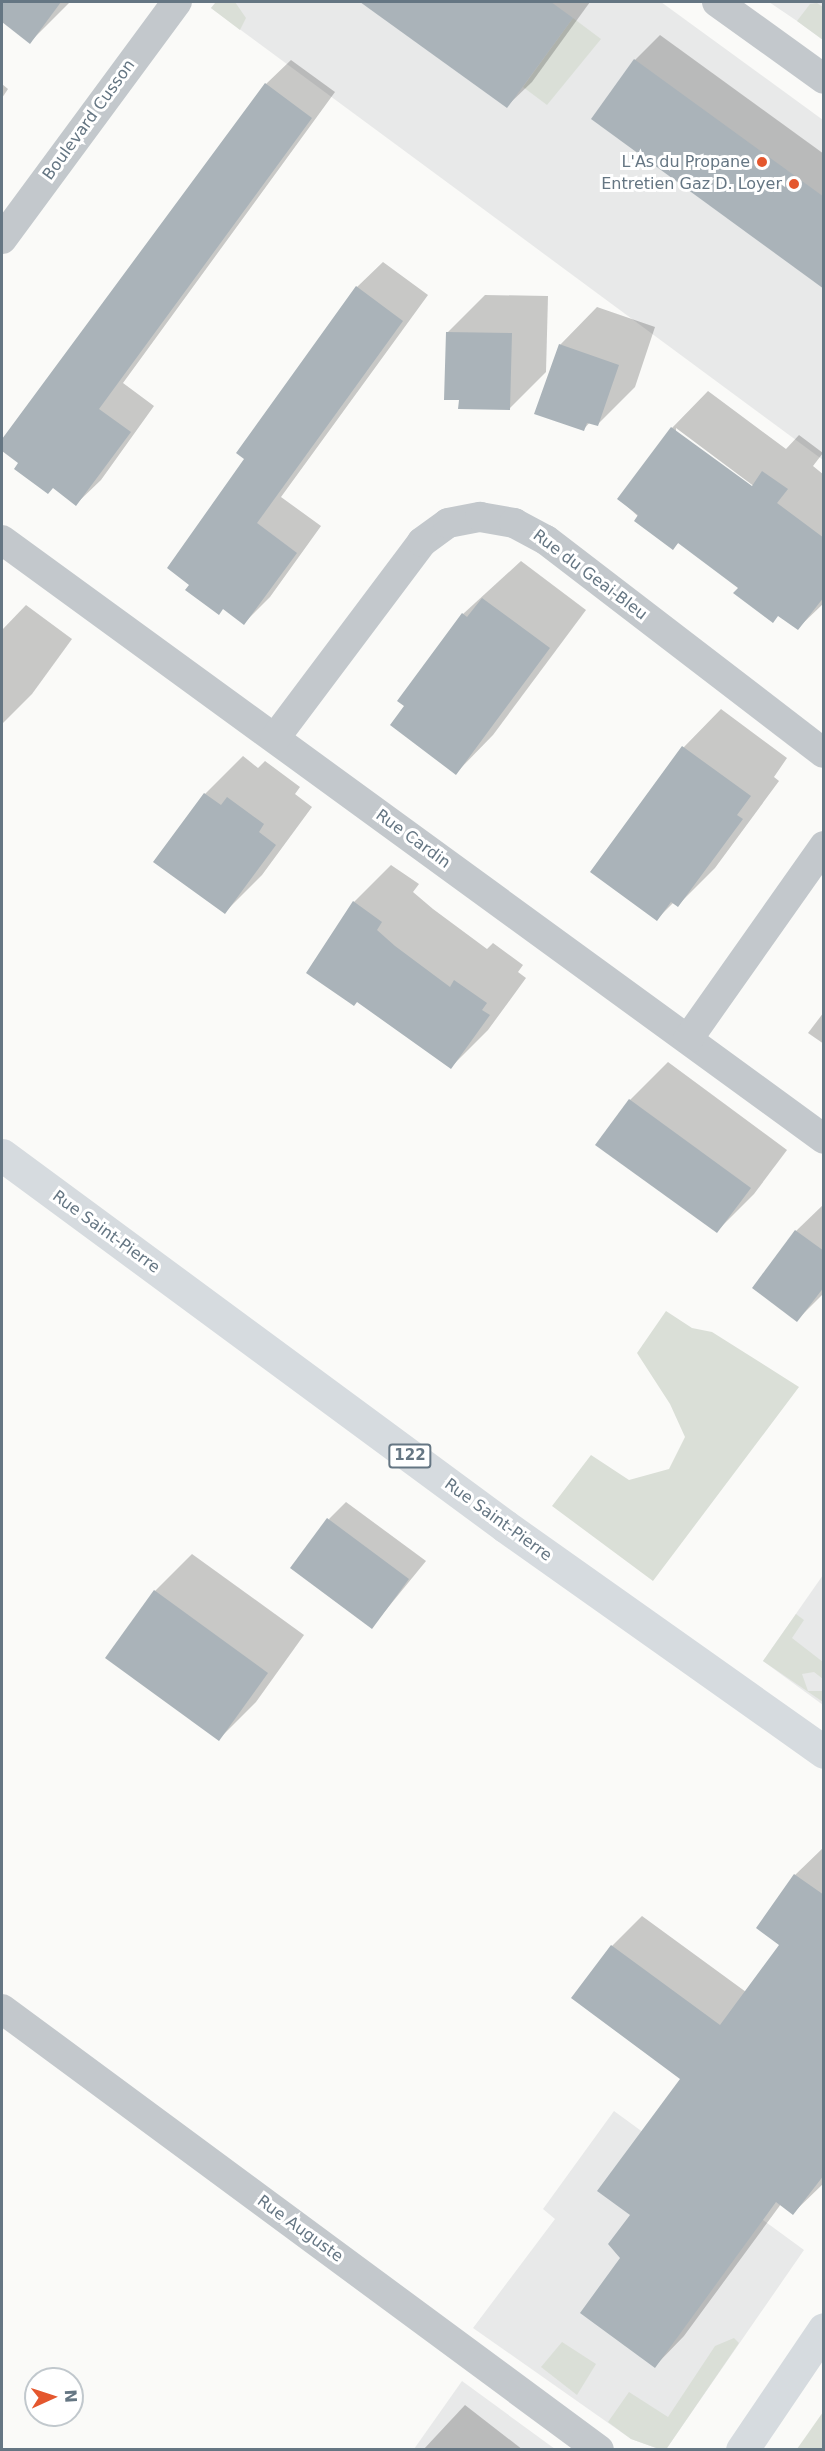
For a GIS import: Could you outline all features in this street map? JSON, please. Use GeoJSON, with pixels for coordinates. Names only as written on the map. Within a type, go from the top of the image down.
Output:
{"type":"FeatureCollection","features":[{"type":"Feature","properties":{"kind":"main road","name":"Rue Saint-Pierre"},"geometry":{"type":"LineString","coordinates":[[2,1155],[506,1526],[824,1752]]}},
{"type":"Feature","properties":{"kind":"main road"},"geometry":{"type":"LineString","coordinates":[[742,2450],[824,2329]]}},
{"type":"Feature","properties":{"kind":"street","name":"Boulevard Cusson"},"geometry":{"type":"LineString","coordinates":[[2,239],[177,2]]}},
{"type":"Feature","properties":{"kind":"street"},"geometry":{"type":"LineString","coordinates":[[717,2],[824,79]]}},
{"type":"Feature","properties":{"kind":"street","name":"Rue du Geai-Bleu"},"geometry":{"type":"LineString","coordinates":[[275,738],[422,542],[448,523],[480,517],[514,523],[546,540],[824,753]]}},
{"type":"Feature","properties":{"kind":"street","name":"Rue Cardin"},"geometry":{"type":"LineString","coordinates":[[2,540],[824,1140]]}},
{"type":"Feature","properties":{"kind":"street"},"geometry":{"type":"LineString","coordinates":[[688,1039],[824,846]]}},
{"type":"Feature","properties":{"kind":"street","name":"Rue Auguste"},"geometry":{"type":"LineString","coordinates":[[2,2009],[599,2450]]}},
{"type":"Feature","properties":{"kind":"shaded area"},"geometry":{"type":"Polygon","coordinates":[[[216,2],[661,2],[823,120],[823,460],[211,8],[216,2]]]}},
{"type":"Feature","properties":{"kind":"shaded area"},"geometry":{"type":"Polygon","coordinates":[[[216,2],[235,2],[246,18],[240,30],[211,8],[216,2]]]}},
{"type":"Feature","properties":{"kind":"shaded area"},"geometry":{"type":"Polygon","coordinates":[[[769,2],[823,2],[823,40],[797,21],[769,2]]]}},
{"type":"Feature","properties":{"kind":"shaded area"},"geometry":{"type":"Polygon","coordinates":[[[817,3],[823,7],[823,40],[797,21],[810,4],[817,3]]]}},
{"type":"Feature","properties":{"kind":"shaded area"},"geometry":{"type":"Polygon","coordinates":[[[573,18],[601,39],[547,105],[523,87],[573,18]]]}},
{"type":"Feature","properties":{"kind":"shaded area"},"geometry":{"type":"Polygon","coordinates":[[[666,1311],[692,1328],[712,1332],[799,1387],[653,1581],[552,1506],[591,1455],[629,1480],[669,1469],[685,1437],[670,1404],[637,1353],[666,1311]]]}},
{"type":"Feature","properties":{"kind":"shaded area"},"geometry":{"type":"Polygon","coordinates":[[[823,1575],[823,1705],[763,1661],[823,1575]]]}},
{"type":"Feature","properties":{"kind":"shaded area"},"geometry":{"type":"Polygon","coordinates":[[[796,1614],[804,1620],[792,1638],[823,1662],[823,1679],[814,1672],[802,1674],[808,1691],[823,1691],[823,1702],[763,1661],[796,1614]]]}},
{"type":"Feature","properties":{"kind":"shaded area"},"geometry":{"type":"Polygon","coordinates":[[[614,2111],[804,2250],[667,2448],[659,2449],[631,2439],[473,2328],[555,2219],[543,2209],[614,2111]]]}},
{"type":"Feature","properties":{"kind":"shaded area"},"geometry":{"type":"Polygon","coordinates":[[[734,2338],[739,2343],[667,2448],[659,2449],[631,2439],[608,2422],[629,2392],[668,2417],[715,2346],[734,2338]]]}},
{"type":"Feature","properties":{"kind":"shaded area"},"geometry":{"type":"Polygon","coordinates":[[[562,2342],[596,2364],[577,2395],[541,2367],[562,2342]]]}},
{"type":"Feature","properties":{"kind":"shaded area"},"geometry":{"type":"Polygon","coordinates":[[[462,2381],[555,2449],[414,2449],[462,2381]]]}},
{"type":"Feature","properties":{"kind":"shaded area"},"geometry":{"type":"Polygon","coordinates":[[[823,2412],[823,2449],[797,2449],[823,2412]]]}},
{"type":"Feature","properties":{"kind":"building"},"geometry":{"type":"Polygon","coordinates":[[[2,2],[61,2],[30,44],[2,22],[2,2]]]}},
{"type":"Feature","properties":{"kind":"building"},"geometry":{"type":"Polygon","coordinates":[[[360,2],[551,2],[573,18],[507,108],[360,2]]]}},
{"type":"Feature","properties":{"kind":"building"},"geometry":{"type":"Polygon","coordinates":[[[634,59],[824,197],[824,289],[591,119],[634,59]]]}},
{"type":"Feature","properties":{"kind":"building"},"geometry":{"type":"Polygon","coordinates":[[[265,83],[312,118],[99,409],[131,432],[76,506],[53,488],[48,494],[14,469],[18,463],[2,451],[2,439],[265,83]]]}},
{"type":"Feature","properties":{"kind":"building"},"geometry":{"type":"Polygon","coordinates":[[[356,286],[403,321],[257,523],[297,553],[244,625],[223,609],[219,615],[185,590],[189,585],[167,568],[244,459],[236,453],[356,286]]]}},
{"type":"Feature","properties":{"kind":"building"},"geometry":{"type":"Polygon","coordinates":[[[446,332],[512,333],[510,410],[458,409],[459,400],[444,400],[446,332]]]}},
{"type":"Feature","properties":{"kind":"building"},"geometry":{"type":"Polygon","coordinates":[[[559,344],[619,365],[598,426],[587,423],[584,431],[534,414],[559,344]]]}},
{"type":"Feature","properties":{"kind":"building"},"geometry":{"type":"Polygon","coordinates":[[[671,427],[752,486],[762,471],[788,489],[777,503],[824,538],[824,597],[798,630],[778,616],[773,623],[733,593],[738,588],[678,543],[673,550],[634,521],[638,515],[617,499],[671,427]]]}},
{"type":"Feature","properties":{"kind":"building"},"geometry":{"type":"Polygon","coordinates":[[[482,598],[550,648],[456,775],[390,725],[404,706],[397,701],[462,613],[467,617],[482,598]]]}},
{"type":"Feature","properties":{"kind":"building"},"geometry":{"type":"Polygon","coordinates":[[[682,746],[751,796],[737,815],[743,819],[678,907],[671,902],[657,921],[590,872],[682,746]]]}},
{"type":"Feature","properties":{"kind":"building"},"geometry":{"type":"Polygon","coordinates":[[[204,793],[221,805],[227,797],[264,824],[259,832],[276,845],[225,914],[153,862],[204,793]]]}},
{"type":"Feature","properties":{"kind":"building"},"geometry":{"type":"Polygon","coordinates":[[[353,901],[382,922],[377,930],[395,946],[450,987],[454,980],[487,1003],[482,1010],[490,1015],[451,1069],[357,1002],[354,1006],[306,973],[353,901]]]}},
{"type":"Feature","properties":{"kind":"building"},"geometry":{"type":"Polygon","coordinates":[[[629,1099],[751,1188],[717,1233],[595,1145],[629,1099]]]}},
{"type":"Feature","properties":{"kind":"building"},"geometry":{"type":"Polygon","coordinates":[[[795,1230],[824,1251],[824,1287],[797,1322],[752,1288],[795,1230]]]}},
{"type":"Feature","properties":{"kind":"building"},"geometry":{"type":"Polygon","coordinates":[[[327,1518],[409,1579],[372,1629],[290,1568],[327,1518]]]}},
{"type":"Feature","properties":{"kind":"building"},"geometry":{"type":"Polygon","coordinates":[[[154,1590],[268,1673],[219,1741],[105,1658],[154,1590]]]}},
{"type":"Feature","properties":{"kind":"building"},"geometry":{"type":"Polygon","coordinates":[[[794,1874],[824,1895],[824,2175],[793,2215],[776,2202],[655,2368],[580,2313],[620,2258],[608,2244],[630,2215],[597,2191],[680,2079],[571,1998],[611,1945],[720,2025],[779,1945],[756,1928],[794,1874]]]}},
{"type":"Feature","properties":{"kind":"place","name":"L'As du Propane"},"geometry":{"type":"Point","coordinates":[762,162]}},
{"type":"Feature","properties":{"kind":"place","name":"Entretien Gaz D. Loyer"},"geometry":{"type":"Point","coordinates":[794,184]}}]}
